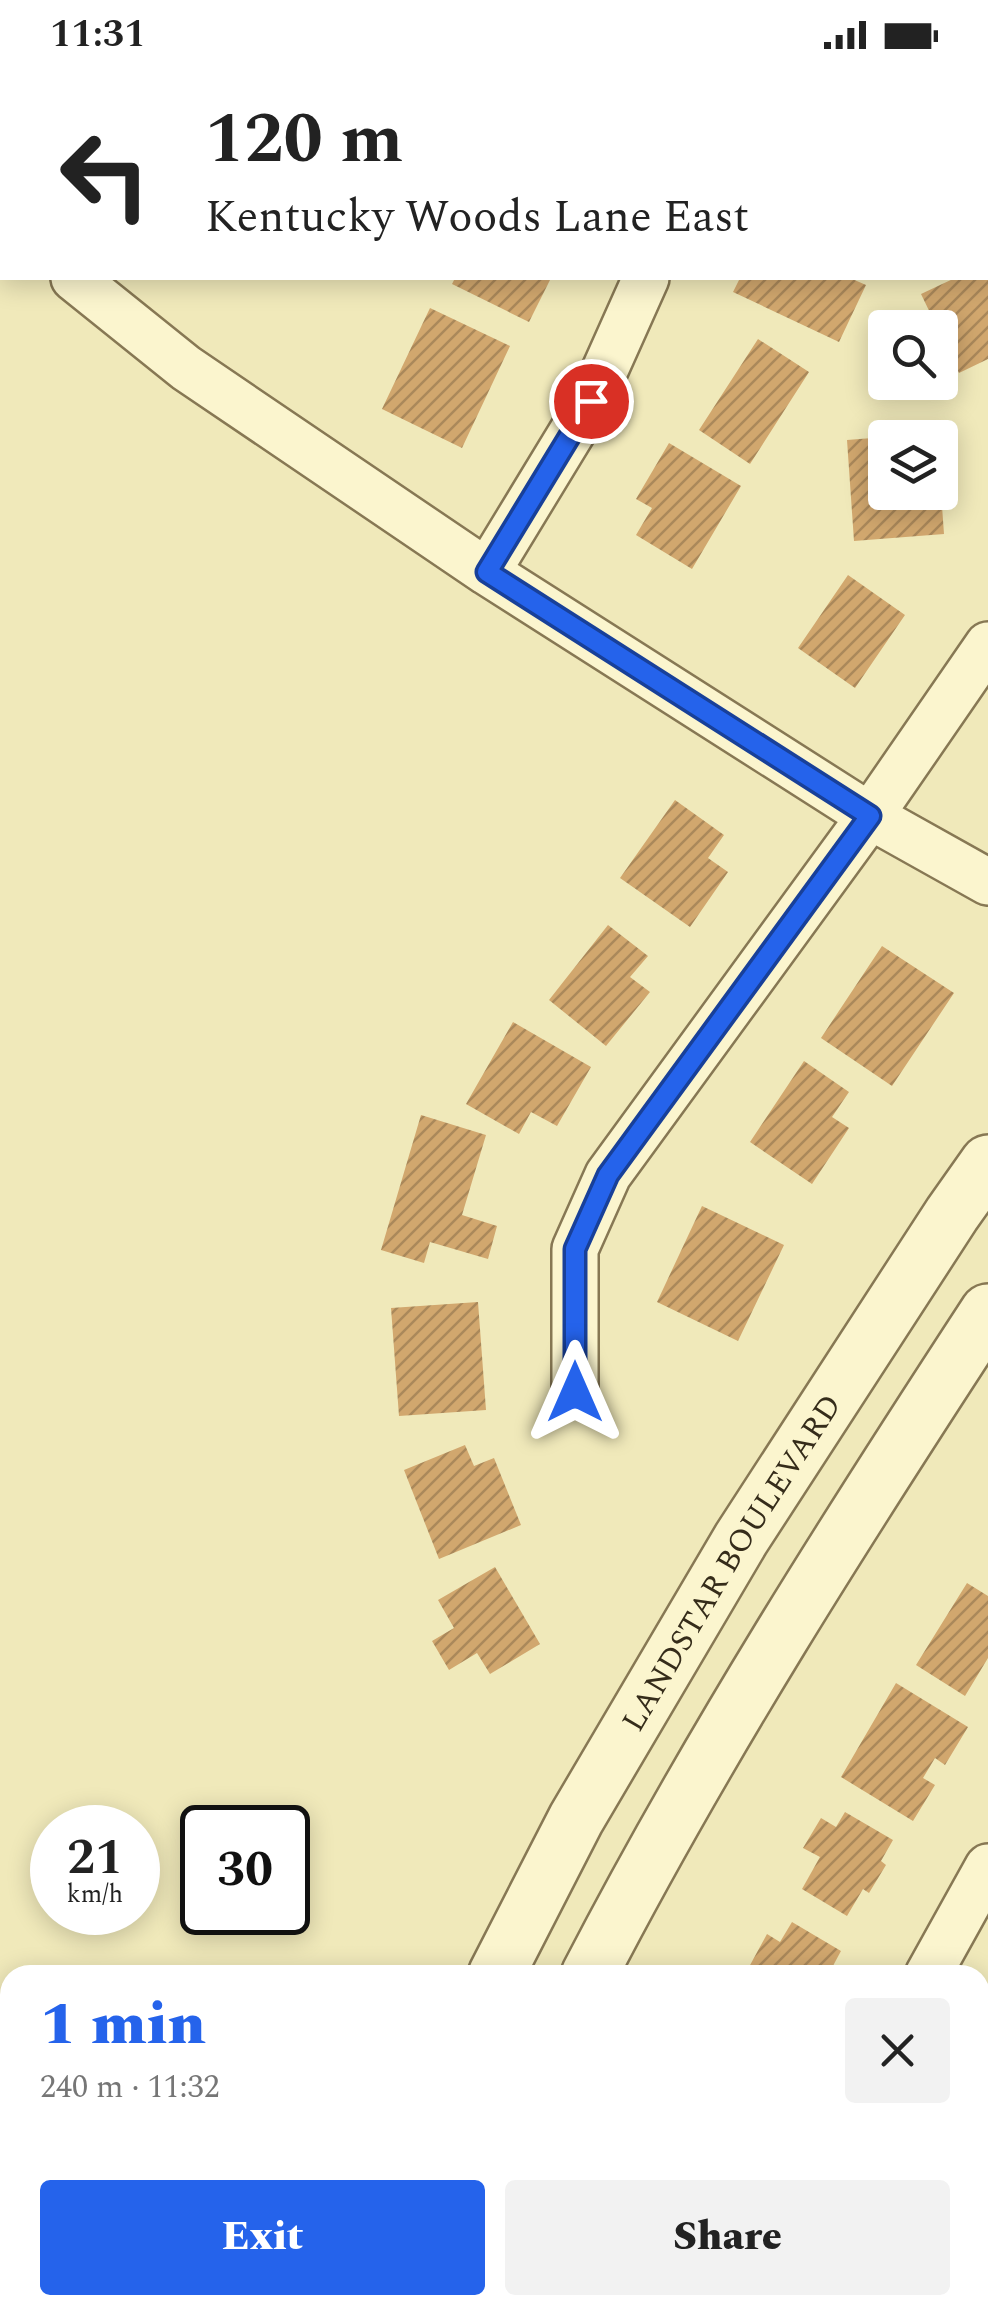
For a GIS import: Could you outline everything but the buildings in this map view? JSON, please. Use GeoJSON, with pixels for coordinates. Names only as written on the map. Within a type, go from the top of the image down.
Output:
{"type":"FeatureCollection","features":[{"type":"Feature","properties":{"kind":"street"},"geometry":{"type":"LineString","coordinates":[[76,280],[186,368],[487,572],[870,816],[988,882]]}},
{"type":"Feature","properties":{"kind":"street"},"geometry":{"type":"LineString","coordinates":[[487,572],[591,401],[645,280]]}},
{"type":"Feature","properties":{"kind":"street"},"geometry":{"type":"LineString","coordinates":[[575,1392],[575,1249],[608,1175],[870,816],[988,646]]}},
{"type":"Feature","properties":{"kind":"street","name":"LANDSTAR BOULEVARD"},"geometry":{"type":"LineString","coordinates":[[501,1965],[576,1820],[742,1540],[988,1163]]}},
{"type":"Feature","properties":{"kind":"street"},"geometry":{"type":"LineString","coordinates":[[594,1965],[639,1879],[814,1580],[988,1312]]}},
{"type":"Feature","properties":{"kind":"street"},"geometry":{"type":"LineString","coordinates":[[934,1965],[988,1867]]}},
{"type":"Feature","properties":{"kind":"route"},"geometry":{"type":"LineString","coordinates":[[575,1392],[575,1249],[608,1175],[870,816],[487,572],[591,401]]}}]}
